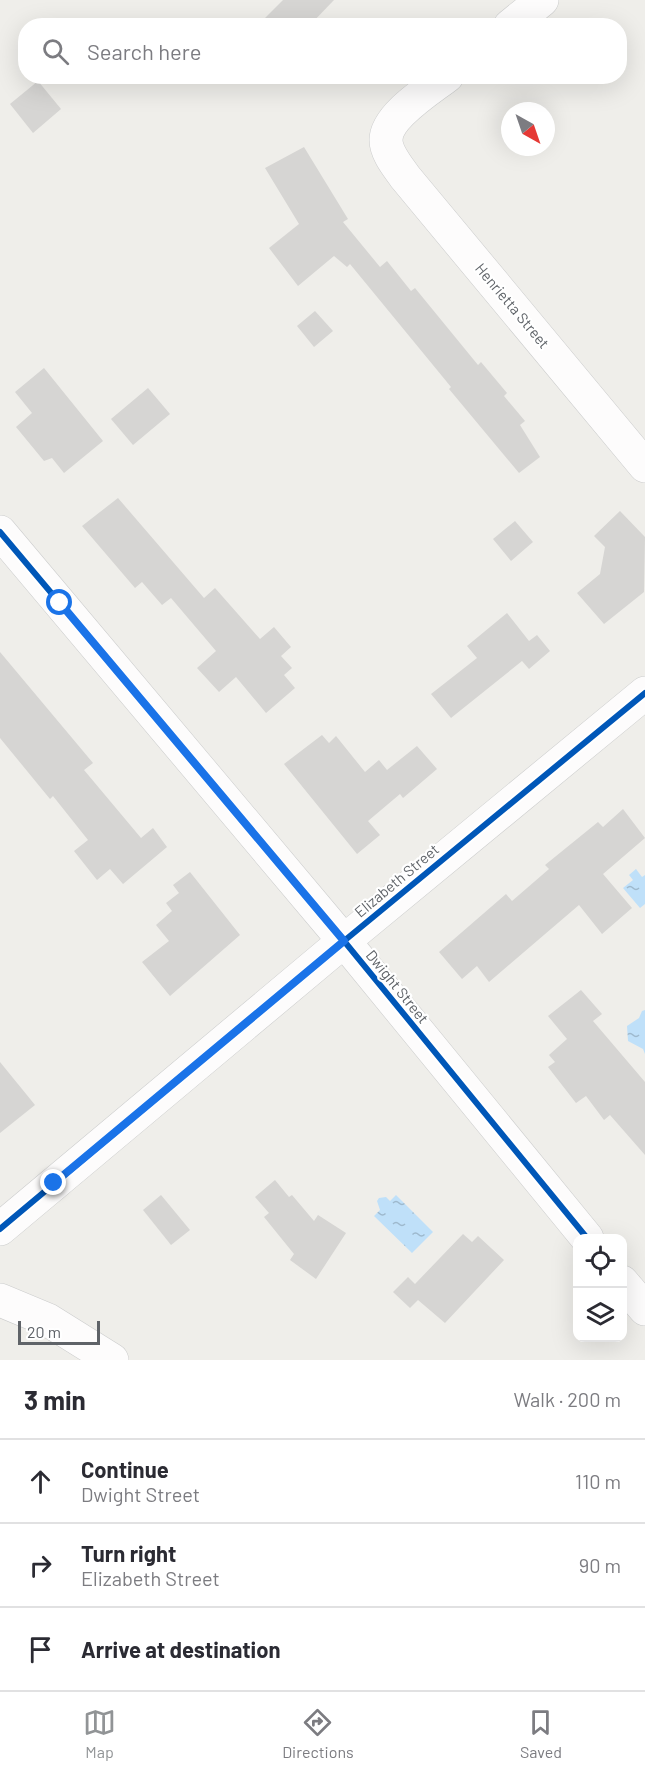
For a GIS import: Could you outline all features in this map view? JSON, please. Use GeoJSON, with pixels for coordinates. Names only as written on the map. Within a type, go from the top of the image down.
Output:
{"type":"FeatureCollection","features":[{"type":"Feature","properties":{"kind":"street"},"geometry":{"type":"LineString","coordinates":[[520,18],[542,0]]}},
{"type":"Feature","properties":{"kind":"street","name":"Henrietta Street"},"geometry":{"type":"LineString","coordinates":[[437,84],[389,126],[386,141],[390,154],[405,177],[645,466]]}},
{"type":"Feature","properties":{"kind":"street","name":"Dwight Street"},"geometry":{"type":"LineString","coordinates":[[0,532],[344,941],[583,1234]]}},
{"type":"Feature","properties":{"kind":"street","name":"Elizabeth Street"},"geometry":{"type":"LineString","coordinates":[[0,1229],[645,693]]}},
{"type":"Feature","properties":{"kind":"street"},"geometry":{"type":"LineString","coordinates":[[627,1288],[645,1309]]}},
{"type":"Feature","properties":{"kind":"street"},"geometry":{"type":"LineString","coordinates":[[0,1300],[48,1320],[112,1360]]}},
{"type":"Feature","properties":{"kind":"water"},"geometry":{"type":"Polygon","coordinates":[[[636,869],[642,877],[645,875],[645,904],[640,908],[623,888],[633,880],[629,875],[636,869]]]}},
{"type":"Feature","properties":{"kind":"water"},"geometry":{"type":"Polygon","coordinates":[[[645,1010],[645,1054],[643,1049],[628,1041],[627,1026],[639,1018],[645,1010]]]}},
{"type":"Feature","properties":{"kind":"water"},"geometry":{"type":"Polygon","coordinates":[[[396,1195],[433,1232],[412,1253],[374,1216],[380,1210],[377,1201],[379,1198],[386,1197],[390,1201],[396,1195]]]}},
{"type":"Feature","properties":{"kind":"building"},"geometry":{"type":"Polygon","coordinates":[[[283,0],[334,0],[317,18],[265,18],[283,0]]]}},
{"type":"Feature","properties":{"kind":"building"},"geometry":{"type":"Polygon","coordinates":[[[34,84],[40,84],[61,109],[33,133],[10,104],[34,84]]]}},
{"type":"Feature","properties":{"kind":"building"},"geometry":{"type":"Polygon","coordinates":[[[304,147],[348,219],[343,222],[380,267],[387,261],[411,291],[415,288],[478,365],[481,362],[507,393],[504,396],[525,421],[520,425],[540,457],[519,473],[350,264],[347,267],[334,256],[298,286],[269,248],[299,224],[265,168],[304,147]]]}},
{"type":"Feature","properties":{"kind":"building"},"geometry":{"type":"Polygon","coordinates":[[[315,311],[333,331],[314,347],[297,326],[315,311]]]}},
{"type":"Feature","properties":{"kind":"building"},"geometry":{"type":"Polygon","coordinates":[[[44,368],[103,441],[64,473],[52,458],[44,461],[16,427],[32,413],[15,392],[44,368]]]}},
{"type":"Feature","properties":{"kind":"building"},"geometry":{"type":"Polygon","coordinates":[[[148,388],[170,414],[133,445],[111,419],[148,388]]]}},
{"type":"Feature","properties":{"kind":"building"},"geometry":{"type":"Polygon","coordinates":[[[118,498],[204,598],[215,588],[260,639],[274,627],[291,647],[281,656],[292,668],[284,675],[295,688],[266,713],[236,677],[219,692],[197,668],[216,651],[171,598],[162,605],[142,582],[135,588],[82,526],[118,498]]]}},
{"type":"Feature","properties":{"kind":"building"},"geometry":{"type":"Polygon","coordinates":[[[620,511],[645,537],[644,592],[604,624],[577,593],[600,574],[605,547],[594,536],[620,511]]]}},
{"type":"Feature","properties":{"kind":"building"},"geometry":{"type":"Polygon","coordinates":[[[515,521],[533,542],[511,561],[493,539],[515,521]]]}},
{"type":"Feature","properties":{"kind":"building"},"geometry":{"type":"Polygon","coordinates":[[[507,613],[529,641],[537,635],[550,651],[529,669],[522,661],[451,718],[431,694],[477,658],[467,646],[507,613]]]}},
{"type":"Feature","properties":{"kind":"building"},"geometry":{"type":"Polygon","coordinates":[[[0,652],[93,763],[84,770],[141,838],[153,828],[167,847],[123,884],[110,869],[97,880],[74,851],[88,840],[53,796],[50,799],[0,738],[0,652]]]}},
{"type":"Feature","properties":{"kind":"building"},"geometry":{"type":"Polygon","coordinates":[[[322,735],[329,743],[336,736],[365,772],[379,760],[387,770],[417,746],[437,769],[403,798],[400,794],[368,821],[380,835],[357,854],[284,764],[322,735]]]}},
{"type":"Feature","properties":{"kind":"building"},"geometry":{"type":"Polygon","coordinates":[[[623,809],[645,838],[603,874],[632,908],[602,934],[579,905],[489,982],[477,966],[462,979],[439,952],[506,894],[512,901],[549,869],[545,865],[598,822],[603,827],[623,809]]]}},
{"type":"Feature","properties":{"kind":"building"},"geometry":{"type":"Polygon","coordinates":[[[190,872],[240,935],[170,996],[142,962],[169,941],[156,925],[172,911],[166,903],[179,893],[173,885],[190,872]]]}},
{"type":"Feature","properties":{"kind":"building"},"geometry":{"type":"Polygon","coordinates":[[[581,990],[602,1014],[593,1021],[645,1082],[645,1155],[610,1115],[604,1120],[586,1096],[576,1103],[548,1067],[555,1062],[549,1055],[567,1039],[548,1016],[581,990]]]}},
{"type":"Feature","properties":{"kind":"building"},"geometry":{"type":"Polygon","coordinates":[[[0,1062],[35,1105],[0,1133],[0,1062]]]}},
{"type":"Feature","properties":{"kind":"building"},"geometry":{"type":"Polygon","coordinates":[[[275,1180],[289,1197],[292,1195],[314,1221],[318,1215],[346,1233],[316,1279],[290,1260],[294,1254],[264,1217],[269,1213],[255,1197],[275,1180]]]}},
{"type":"Feature","properties":{"kind":"building"},"geometry":{"type":"Polygon","coordinates":[[[161,1195],[190,1230],[171,1245],[143,1210],[161,1195]]]}},
{"type":"Feature","properties":{"kind":"building"},"geometry":{"type":"Polygon","coordinates":[[[463,1234],[472,1242],[478,1236],[504,1260],[445,1323],[418,1300],[410,1308],[393,1292],[408,1277],[415,1284],[463,1234]]]}},
{"type":"Feature","properties":{"kind":"cycle path"},"geometry":{"type":"LineString","coordinates":[[0,532],[344,941],[584,1234]]}},
{"type":"Feature","properties":{"kind":"cycle path"},"geometry":{"type":"LineString","coordinates":[[0,1229],[645,693]]}},
{"type":"Feature","properties":{"kind":"route"},"geometry":{"type":"LineString","coordinates":[[54,1183],[344,941],[60,603]]}}]}
